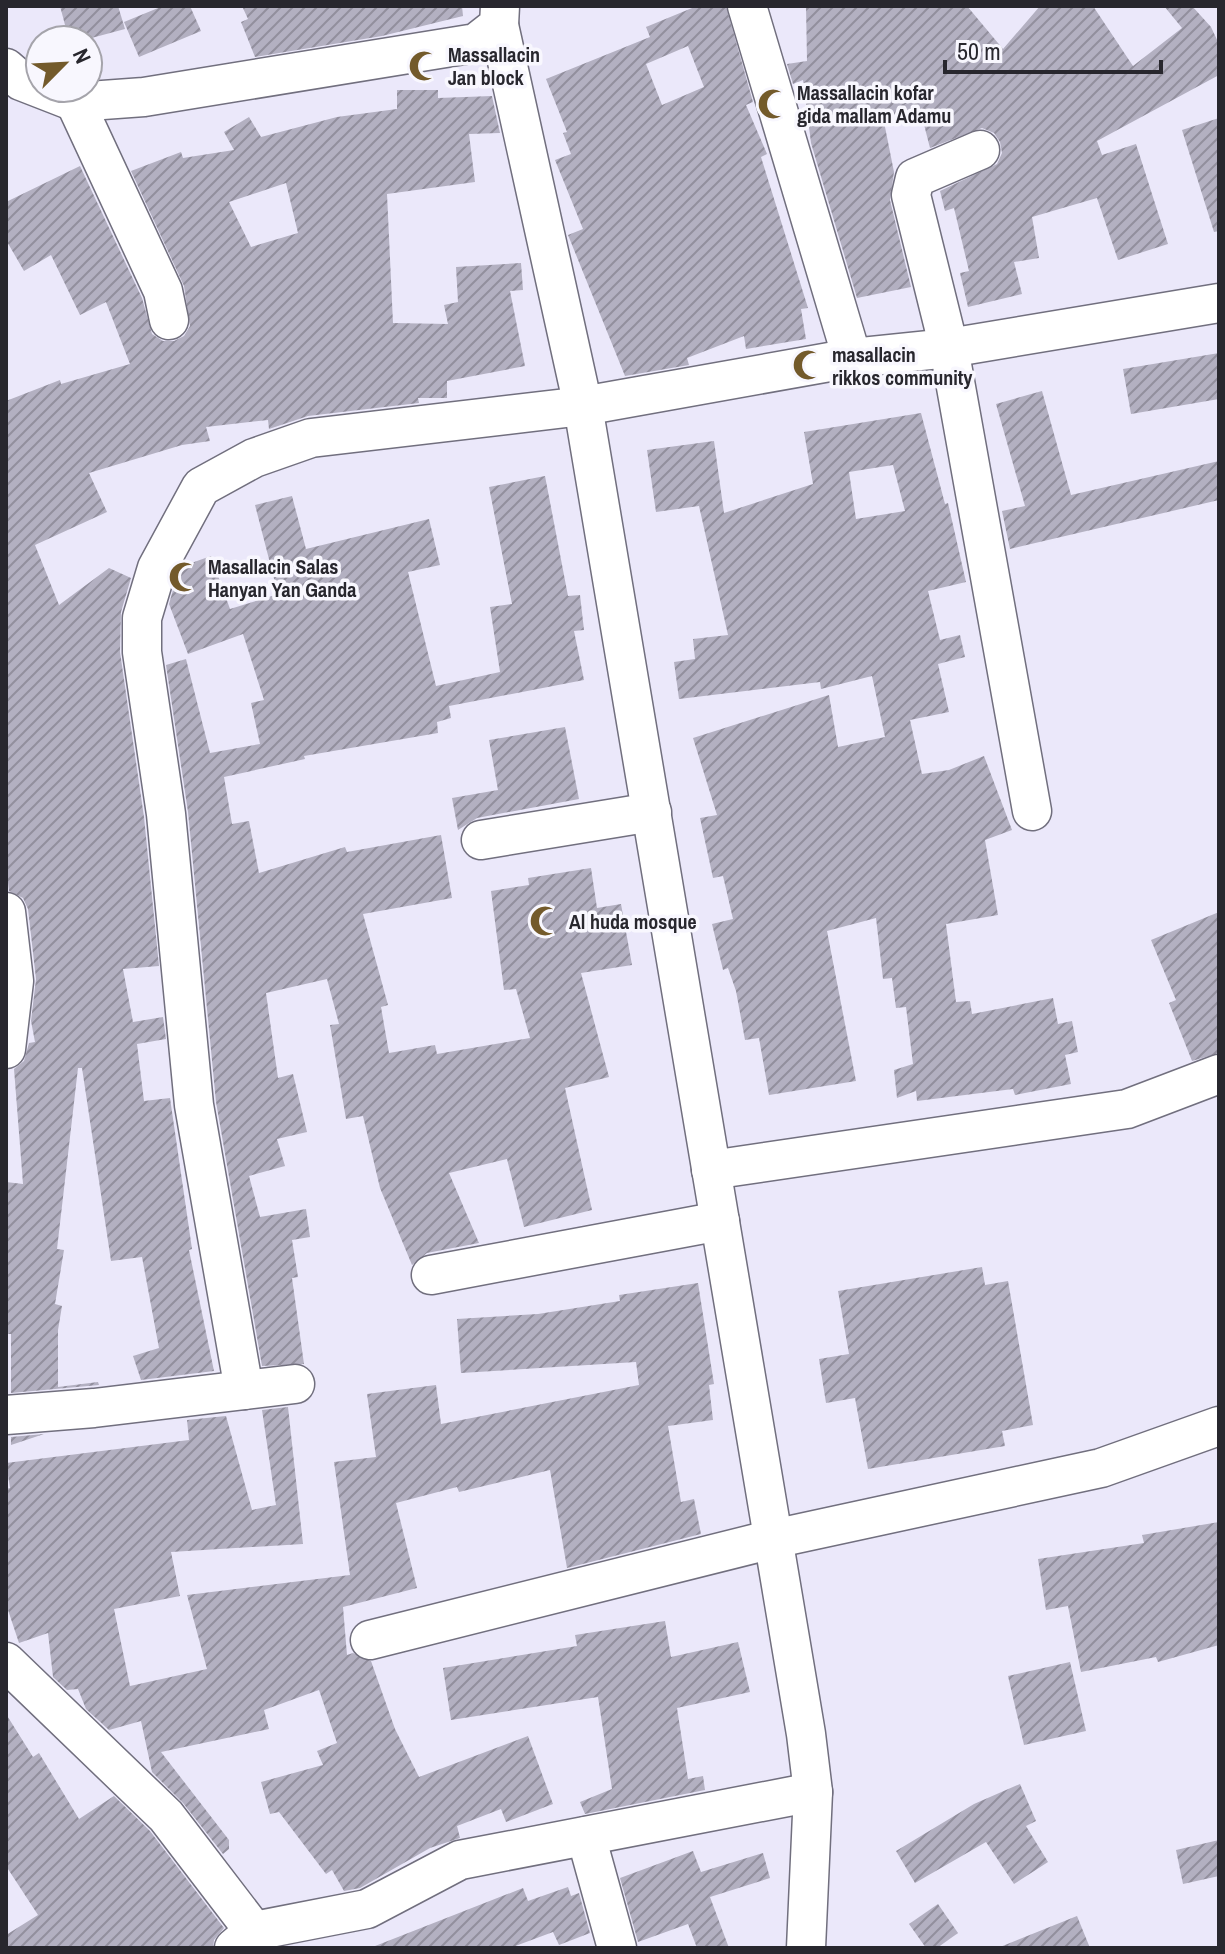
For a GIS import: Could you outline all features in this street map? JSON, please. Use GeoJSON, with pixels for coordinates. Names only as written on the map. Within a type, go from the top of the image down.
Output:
{"type":"FeatureCollection","features":[{"type":"Feature","properties":{"kind":"street"},"geometry":{"type":"LineString","coordinates":[[747,6],[852,358]]}},
{"type":"Feature","properties":{"kind":"street"},"geometry":{"type":"LineString","coordinates":[[104,100],[144,97],[476,43],[500,15]]}},
{"type":"Feature","properties":{"kind":"street"},"geometry":{"type":"LineString","coordinates":[[500,15],[583,406],[773,1539],[813,1792],[806,1948]]}},
{"type":"Feature","properties":{"kind":"street"},"geometry":{"type":"LineString","coordinates":[[6,68],[24,82]]}},
{"type":"Feature","properties":{"kind":"street"},"geometry":{"type":"LineString","coordinates":[[76,104],[163,291],[169,320]]}},
{"type":"Feature","properties":{"kind":"street"},"geometry":{"type":"LineString","coordinates":[[980,150],[915,178],[911,195],[949,348],[1032,811]]}},
{"type":"Feature","properties":{"kind":"street"},"geometry":{"type":"LineString","coordinates":[[244,1390],[194,1105],[166,814],[142,652],[142,618],[157,568],[201,487],[254,458],[311,438],[583,406],[852,358],[949,348],[1219,303]]}},
{"type":"Feature","properties":{"kind":"street"},"geometry":{"type":"LineString","coordinates":[[481,840],[652,812]]}},
{"type":"Feature","properties":{"kind":"street"},"geometry":{"type":"LineString","coordinates":[[6,912],[14,981],[6,1049]]}},
{"type":"Feature","properties":{"kind":"street"},"geometry":{"type":"LineString","coordinates":[[711,1170],[1127,1109],[1219,1074]]}},
{"type":"Feature","properties":{"kind":"street"},"geometry":{"type":"LineString","coordinates":[[431,1275],[720,1221]]}},
{"type":"Feature","properties":{"kind":"street"},"geometry":{"type":"LineString","coordinates":[[6,1415],[295,1384]]}},
{"type":"Feature","properties":{"kind":"street"},"geometry":{"type":"LineString","coordinates":[[370,1640],[773,1539],[1101,1468],[1219,1426]]}},
{"type":"Feature","properties":{"kind":"street"},"geometry":{"type":"LineString","coordinates":[[6,1662],[166,1816],[244,1940],[367,1909],[460,1860],[813,1792]]}},
{"type":"Feature","properties":{"kind":"street"},"geometry":{"type":"LineString","coordinates":[[586,1836],[617,1948]]}},
{"type":"Feature","properties":{"kind":"building"},"geometry":{"type":"Polygon","coordinates":[[[60,6],[118,6],[125,29],[104,35],[104,24],[65,24],[60,6]]]}},
{"type":"Feature","properties":{"kind":"building"},"geometry":{"type":"Polygon","coordinates":[[[163,6],[190,6],[201,31],[139,57],[124,22],[163,6]]]}},
{"type":"Feature","properties":{"kind":"building"},"geometry":{"type":"Polygon","coordinates":[[[242,6],[462,6],[463,16],[382,36],[255,57],[241,22],[248,19],[242,6]]]}},
{"type":"Feature","properties":{"kind":"building"},"geometry":{"type":"Polygon","coordinates":[[[697,6],[726,6],[753,102],[746,105],[767,154],[761,157],[808,308],[801,309],[806,339],[746,349],[744,336],[687,358],[689,365],[625,376],[568,235],[583,229],[555,160],[571,154],[563,133],[567,132],[546,79],[650,37],[646,27],[697,6]],[[688,46],[646,64],[662,105],[704,87],[688,46]]]}},
{"type":"Feature","properties":{"kind":"building"},"geometry":{"type":"Polygon","coordinates":[[[806,6],[967,6],[1003,49],[1040,6],[1093,6],[1133,66],[1182,28],[1164,6],[1192,6],[1211,27],[1219,44],[1219,75],[1097,141],[1102,155],[1136,144],[1168,244],[1118,260],[1097,198],[1032,217],[1039,258],[1014,262],[1022,294],[968,307],[960,273],[969,271],[954,208],[945,211],[940,191],[997,164],[1002,153],[1000,142],[994,133],[982,128],[930,148],[920,109],[883,117],[894,172],[890,200],[911,287],[857,298],[811,143],[803,80],[793,84],[787,64],[807,61],[806,6]]]}},
{"type":"Feature","properties":{"kind":"building"},"geometry":{"type":"Polygon","coordinates":[[[397,90],[438,90],[438,98],[492,96],[500,133],[469,134],[475,182],[387,194],[393,323],[448,324],[444,305],[458,302],[456,267],[521,263],[523,290],[510,291],[525,366],[447,381],[447,398],[418,398],[419,403],[308,416],[269,429],[268,420],[206,427],[210,441],[182,445],[89,473],[107,512],[35,545],[59,605],[109,568],[131,578],[121,612],[120,652],[144,817],[159,966],[123,969],[133,1022],[163,1017],[166,1039],[137,1044],[144,1101],[170,1098],[192,1249],[189,1250],[214,1371],[141,1380],[133,1356],[159,1348],[142,1257],[111,1261],[82,1068],[78,1068],[57,1249],[64,1250],[55,1304],[62,1306],[58,1330],[58,1387],[98,1382],[99,1385],[11,1393],[11,1334],[6,1334],[6,1182],[23,1184],[14,1069],[24,1061],[29,1043],[35,1042],[31,1021],[36,979],[28,909],[23,898],[9,891],[6,866],[6,401],[60,380],[61,384],[130,364],[106,302],[80,315],[51,255],[24,271],[6,240],[6,202],[80,166],[142,298],[152,334],[163,341],[174,341],[184,336],[190,326],[184,286],[131,171],[181,152],[183,158],[234,150],[224,132],[249,117],[261,137],[337,117],[397,109],[397,90]],[[286,183],[229,202],[251,247],[298,233],[286,183]]]}},
{"type":"Feature","properties":{"kind":"building"},"geometry":{"type":"Polygon","coordinates":[[[1219,118],[1219,231],[1214,232],[1182,130],[1219,118]]]}},
{"type":"Feature","properties":{"kind":"building"},"geometry":{"type":"Polygon","coordinates":[[[1219,353],[1219,399],[1131,414],[1123,369],[1219,353]]]}},
{"type":"Feature","properties":{"kind":"building"},"geometry":{"type":"Polygon","coordinates":[[[1042,391],[1071,495],[1219,461],[1219,500],[1010,549],[1002,511],[1025,506],[996,404],[1042,391]]]}},
{"type":"Feature","properties":{"kind":"building"},"geometry":{"type":"Polygon","coordinates":[[[921,413],[945,504],[948,503],[966,582],[928,591],[940,640],[960,635],[965,657],[938,664],[949,712],[910,720],[922,774],[949,770],[984,756],[1012,830],[985,840],[998,915],[946,924],[956,1002],[970,1001],[972,1014],[1053,998],[1058,1024],[1072,1021],[1078,1052],[1065,1055],[1071,1084],[1015,1095],[1013,1089],[917,1101],[916,1091],[897,1098],[894,1070],[913,1064],[906,1007],[896,1008],[892,978],[883,979],[876,918],[827,931],[856,1081],[769,1095],[759,1038],[745,1040],[736,991],[728,968],[723,970],[712,924],[733,919],[723,876],[713,878],[700,818],[717,815],[693,738],[829,695],[838,747],[885,737],[872,676],[821,689],[820,682],[679,699],[674,662],[695,659],[693,639],[728,635],[699,506],[656,512],[647,450],[714,441],[724,513],[813,484],[804,432],[921,413]],[[893,465],[849,472],[856,519],[905,511],[893,465]]]}},
{"type":"Feature","properties":{"kind":"building"},"geometry":{"type":"Polygon","coordinates":[[[545,476],[568,596],[580,595],[584,630],[574,631],[584,680],[449,706],[451,718],[437,722],[438,733],[304,756],[305,759],[224,777],[232,824],[249,821],[259,873],[345,847],[347,852],[441,835],[452,898],[363,914],[388,1005],[381,1007],[389,1053],[435,1045],[437,1054],[530,1038],[516,989],[504,990],[491,891],[529,885],[528,878],[591,868],[597,908],[621,904],[632,965],[581,973],[609,1077],[565,1088],[592,1210],[524,1227],[507,1159],[449,1173],[479,1243],[427,1253],[412,1265],[380,1188],[363,1116],[346,1119],[330,1025],[339,1024],[327,979],[266,993],[278,1078],[293,1074],[307,1132],[277,1139],[285,1166],[249,1176],[260,1217],[306,1209],[310,1237],[292,1240],[298,1277],[292,1278],[304,1364],[262,1366],[216,1102],[188,812],[166,665],[186,659],[210,753],[260,744],[251,703],[264,700],[243,634],[188,654],[169,604],[177,576],[183,566],[211,556],[230,609],[278,594],[255,505],[292,496],[306,549],[429,519],[440,565],[408,572],[436,686],[500,672],[490,607],[512,604],[489,487],[545,476]]]}},
{"type":"Feature","properties":{"kind":"building"},"geometry":{"type":"Polygon","coordinates":[[[565,727],[579,799],[477,818],[458,830],[452,798],[498,790],[489,740],[565,727]]]}},
{"type":"Feature","properties":{"kind":"building"},"geometry":{"type":"Polygon","coordinates":[[[1219,912],[1219,1053],[1192,1061],[1169,1003],[1176,1000],[1151,940],[1219,912]]]}},
{"type":"Feature","properties":{"kind":"building"},"geometry":{"type":"Polygon","coordinates":[[[982,1267],[985,1285],[1008,1281],[1033,1425],[1002,1431],[1005,1446],[868,1469],[855,1398],[826,1403],[819,1359],[849,1354],[838,1291],[982,1267]]]}},
{"type":"Feature","properties":{"kind":"building"},"geometry":{"type":"Polygon","coordinates":[[[698,1283],[714,1384],[709,1385],[713,1420],[668,1426],[681,1502],[694,1499],[701,1534],[567,1568],[550,1470],[459,1492],[457,1487],[396,1503],[417,1588],[343,1607],[347,1655],[353,1653],[371,1661],[395,1729],[419,1777],[528,1736],[553,1804],[506,1822],[501,1809],[457,1826],[460,1838],[430,1848],[360,1888],[344,1891],[332,1870],[326,1874],[279,1812],[270,1814],[261,1782],[323,1765],[317,1751],[337,1743],[319,1690],[264,1710],[269,1729],[161,1752],[229,1840],[229,1849],[223,1854],[183,1803],[152,1772],[141,1721],[109,1730],[86,1709],[78,1689],[67,1690],[53,1677],[48,1633],[19,1643],[6,1604],[6,1489],[10,1488],[6,1463],[189,1440],[187,1420],[226,1416],[252,1510],[276,1505],[262,1410],[288,1407],[303,1544],[171,1552],[180,1596],[114,1609],[130,1686],[207,1669],[187,1595],[350,1575],[334,1462],[376,1457],[367,1394],[436,1385],[441,1424],[639,1385],[636,1362],[461,1373],[457,1319],[538,1314],[620,1301],[619,1295],[698,1283]]]}},
{"type":"Feature","properties":{"kind":"building"},"geometry":{"type":"Polygon","coordinates":[[[44,1434],[11,1445],[11,1437],[44,1434]]]}},
{"type":"Feature","properties":{"kind":"building"},"geometry":{"type":"Polygon","coordinates":[[[1219,1522],[1219,1645],[1158,1662],[1156,1657],[1081,1672],[1068,1606],[1046,1610],[1038,1559],[1144,1543],[1142,1535],[1219,1522]]]}},
{"type":"Feature","properties":{"kind":"building"},"geometry":{"type":"Polygon","coordinates":[[[665,1621],[671,1657],[738,1642],[750,1692],[677,1708],[688,1779],[703,1776],[705,1790],[585,1814],[580,1802],[612,1789],[598,1697],[451,1720],[443,1668],[577,1646],[575,1635],[665,1621]]]}},
{"type":"Feature","properties":{"kind":"building"},"geometry":{"type":"Polygon","coordinates":[[[1070,1662],[1086,1731],[1024,1745],[1008,1676],[1070,1662]]]}},
{"type":"Feature","properties":{"kind":"building"},"geometry":{"type":"Polygon","coordinates":[[[6,1714],[33,1757],[39,1753],[79,1819],[114,1796],[150,1831],[224,1928],[214,1940],[213,1948],[6,1948],[6,1935],[38,1915],[6,1866],[6,1714]]]}},
{"type":"Feature","properties":{"kind":"building"},"geometry":{"type":"Polygon","coordinates":[[[1020,1784],[1036,1821],[1026,1826],[1048,1862],[1014,1884],[986,1842],[915,1883],[896,1851],[974,1804],[1020,1784]]]}},
{"type":"Feature","properties":{"kind":"building"},"geometry":{"type":"Polygon","coordinates":[[[1219,1840],[1219,1876],[1183,1884],[1176,1850],[1219,1840]]]}},
{"type":"Feature","properties":{"kind":"building"},"geometry":{"type":"Polygon","coordinates":[[[693,1851],[701,1872],[763,1853],[770,1878],[710,1897],[729,1948],[697,1948],[688,1924],[638,1942],[620,1878],[693,1851]]]}},
{"type":"Feature","properties":{"kind":"building"},"geometry":{"type":"Polygon","coordinates":[[[568,1887],[571,1896],[579,1893],[590,1933],[559,1945],[553,1932],[510,1948],[370,1948],[523,1888],[528,1901],[568,1887]]]}},
{"type":"Feature","properties":{"kind":"building"},"geometry":{"type":"Polygon","coordinates":[[[938,1904],[958,1933],[937,1948],[926,1948],[909,1924],[938,1904]]]}},
{"type":"Feature","properties":{"kind":"building"},"geometry":{"type":"Polygon","coordinates":[[[1077,1916],[1090,1948],[1000,1948],[1000,1947],[1077,1916]]]}},
{"type":"Feature","properties":{"kind":"place","name":"Massallacin Jan block"},"geometry":{"type":"Point","coordinates":[424,66]}},
{"type":"Feature","properties":{"kind":"place","name":"Massallacin kofar gida mallam Adamu"},"geometry":{"type":"Point","coordinates":[773,104]}},
{"type":"Feature","properties":{"kind":"place","name":"masallacin rikkos community"},"geometry":{"type":"Point","coordinates":[808,365]}},
{"type":"Feature","properties":{"kind":"place","name":"Masallacin Salas Hanyan Yan Ganda"},"geometry":{"type":"Point","coordinates":[184,577]}},
{"type":"Feature","properties":{"kind":"place","name":"Al huda mosque"},"geometry":{"type":"Point","coordinates":[545,921]}}]}
